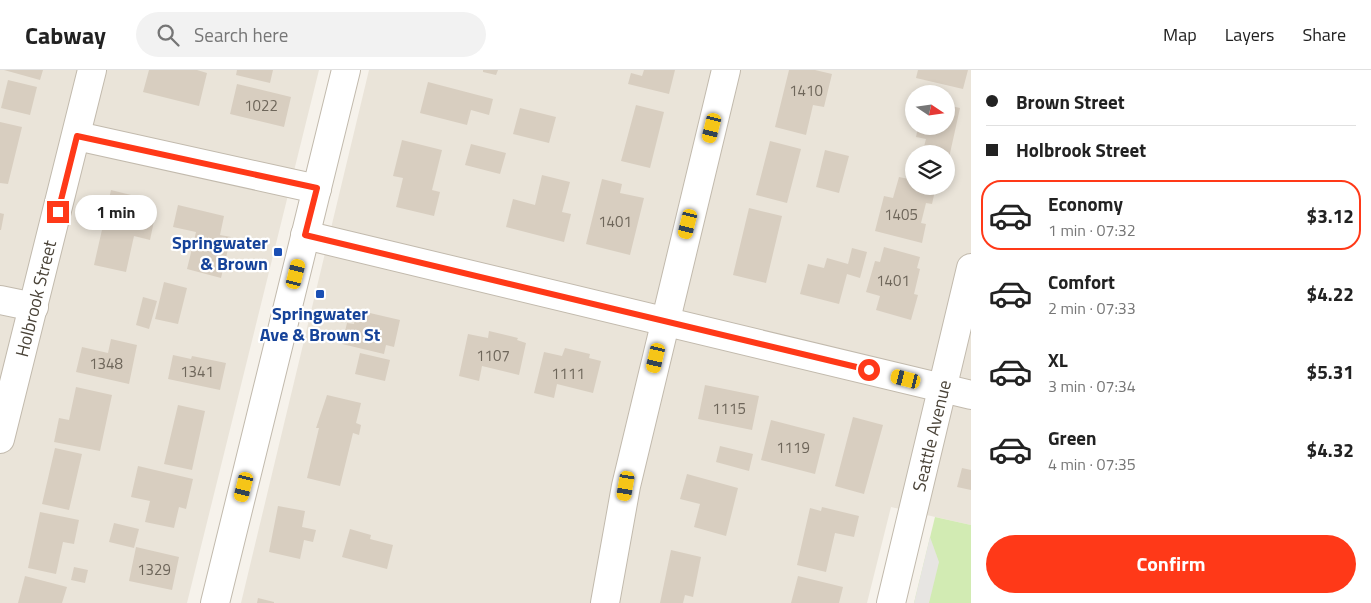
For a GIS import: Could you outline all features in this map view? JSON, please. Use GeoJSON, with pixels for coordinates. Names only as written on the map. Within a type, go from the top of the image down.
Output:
{"type":"FeatureCollection","features":[{"type":"Feature","properties":{"kind":"street","name":"Holbrook Street"},"geometry":{"type":"LineString","coordinates":[[0,439],[92,70]]}},
{"type":"Feature","properties":{"kind":"street"},"geometry":{"type":"LineString","coordinates":[[215,603],[346,70]]}},
{"type":"Feature","properties":{"kind":"street"},"geometry":{"type":"LineString","coordinates":[[605,603],[626,486],[664,321],[726,70]]}},
{"type":"Feature","properties":{"kind":"street"},"geometry":{"type":"LineString","coordinates":[[77,136],[317,188]]}},
{"type":"Feature","properties":{"kind":"street"},"geometry":{"type":"LineString","coordinates":[[305,235],[971,394]]}},
{"type":"Feature","properties":{"kind":"street","name":"Seattle Avenue"},"geometry":{"type":"LineString","coordinates":[[891,603],[944,388],[971,268]]}},
{"type":"Feature","properties":{"kind":"street"},"geometry":{"type":"LineString","coordinates":[[0,300],[34,307]]}},
{"type":"Feature","properties":{"kind":"shaded area"},"geometry":{"type":"Polygon","coordinates":[[[0,70],[319,70],[187,603],[0,603],[0,70]]]}},
{"type":"Feature","properties":{"kind":"shaded area"},"geometry":{"type":"Polygon","coordinates":[[[369,70],[971,70],[971,525],[891,507],[867,603],[241,603],[369,70]]]}},
{"type":"Feature","properties":{"kind":"shaded area"},"geometry":{"type":"Polygon","coordinates":[[[930,537],[939,562],[929,603],[914,603],[930,537]]]}},
{"type":"Feature","properties":{"kind":"green space"},"geometry":{"type":"Polygon","coordinates":[[[935,517],[971,525],[971,603],[914,603],[935,517]]]}},
{"type":"Feature","properties":{"kind":"building"},"geometry":{"type":"Polygon","coordinates":[[[4,70],[43,70],[40,80],[4,70]]]}},
{"type":"Feature","properties":{"kind":"building"},"geometry":{"type":"Polygon","coordinates":[[[149,70],[197,70],[207,73],[199,106],[143,92],[149,70]]]}},
{"type":"Feature","properties":{"kind":"building"},"geometry":{"type":"Polygon","coordinates":[[[237,70],[273,70],[270,83],[236,75],[237,70]]]}},
{"type":"Feature","properties":{"kind":"building"},"geometry":{"type":"Polygon","coordinates":[[[483,70],[498,70],[496,75],[483,72],[483,70]]]}},
{"type":"Feature","properties":{"kind":"building"},"geometry":{"type":"Polygon","coordinates":[[[644,70],[675,70],[669,94],[628,84],[631,73],[642,76],[644,70]]]}},
{"type":"Feature","properties":{"kind":"building"},"geometry":{"type":"Polygon","coordinates":[[[789,70],[815,70],[832,74],[824,107],[813,105],[806,135],[775,127],[789,70]]]}},
{"type":"Feature","properties":{"kind":"building"},"geometry":{"type":"Polygon","coordinates":[[[918,70],[968,70],[963,89],[955,87],[955,85],[946,85],[916,78],[918,70]]]}},
{"type":"Feature","properties":{"kind":"building"},"geometry":{"type":"Polygon","coordinates":[[[8,80],[37,87],[30,115],[1,108],[8,80]]]}},
{"type":"Feature","properties":{"kind":"building"},"geometry":{"type":"Polygon","coordinates":[[[428,82],[493,99],[489,115],[471,110],[467,125],[420,113],[428,82]]]}},
{"type":"Feature","properties":{"kind":"building"},"geometry":{"type":"Polygon","coordinates":[[[237,84],[291,97],[284,127],[230,114],[237,84]]]}},
{"type":"Feature","properties":{"kind":"building"},"geometry":{"type":"Polygon","coordinates":[[[636,105],[664,112],[650,168],[621,161],[636,105]]]}},
{"type":"Feature","properties":{"kind":"building"},"geometry":{"type":"Polygon","coordinates":[[[955,107],[960,108],[955,131],[955,107]]]}},
{"type":"Feature","properties":{"kind":"building"},"geometry":{"type":"Polygon","coordinates":[[[520,108],[556,117],[549,143],[513,134],[520,108]]]}},
{"type":"Feature","properties":{"kind":"building"},"geometry":{"type":"Polygon","coordinates":[[[0,122],[22,127],[8,184],[0,183],[0,122]]]}},
{"type":"Feature","properties":{"kind":"building"},"geometry":{"type":"Polygon","coordinates":[[[916,135],[954,135],[952,145],[924,145],[926,139],[916,137],[916,135]]]}},
{"type":"Feature","properties":{"kind":"building"},"geometry":{"type":"Polygon","coordinates":[[[402,140],[442,150],[432,190],[440,192],[434,216],[396,207],[403,178],[393,176],[402,140]]]}},
{"type":"Feature","properties":{"kind":"building"},"geometry":{"type":"Polygon","coordinates":[[[770,141],[801,149],[787,203],[756,195],[770,141]]]}},
{"type":"Feature","properties":{"kind":"building"},"geometry":{"type":"Polygon","coordinates":[[[471,144],[506,153],[500,174],[465,165],[471,144]]]}},
{"type":"Feature","properties":{"kind":"building"},"geometry":{"type":"Polygon","coordinates":[[[825,150],[849,156],[839,193],[816,187],[825,150]]]}},
{"type":"Feature","properties":{"kind":"building"},"geometry":{"type":"Polygon","coordinates":[[[542,175],[570,182],[562,212],[571,214],[564,242],[506,227],[513,199],[535,205],[542,175]]]}},
{"type":"Feature","properties":{"kind":"building"},"geometry":{"type":"Polygon","coordinates":[[[899,177],[905,178],[905,195],[934,195],[932,204],[926,203],[921,223],[926,224],[922,243],[875,231],[884,196],[893,198],[899,177]]]}},
{"type":"Feature","properties":{"kind":"building"},"geometry":{"type":"Polygon","coordinates":[[[602,179],[622,184],[620,193],[644,198],[630,255],[586,244],[602,179]]]}},
{"type":"Feature","properties":{"kind":"building"},"geometry":{"type":"Polygon","coordinates":[[[111,190],[143,198],[138,218],[154,221],[150,240],[134,236],[126,272],[94,265],[111,190]]]}},
{"type":"Feature","properties":{"kind":"building"},"geometry":{"type":"Polygon","coordinates":[[[178,205],[224,216],[220,235],[231,237],[221,278],[187,269],[196,232],[173,227],[178,205]]]}},
{"type":"Feature","properties":{"kind":"building"},"geometry":{"type":"Polygon","coordinates":[[[749,208],[782,216],[766,283],[733,275],[749,208]]]}},
{"type":"Feature","properties":{"kind":"building"},"geometry":{"type":"Polygon","coordinates":[[[0,213],[4,214],[1,230],[0,230],[0,213]]]}},
{"type":"Feature","properties":{"kind":"building"},"geometry":{"type":"Polygon","coordinates":[[[884,247],[920,257],[917,268],[920,269],[914,294],[918,295],[911,320],[876,310],[880,296],[866,292],[875,261],[880,262],[884,247]]]}},
{"type":"Feature","properties":{"kind":"building"},"geometry":{"type":"Polygon","coordinates":[[[852,248],[867,252],[860,278],[847,274],[839,304],[800,294],[808,264],[824,268],[827,258],[848,264],[852,248]]]}},
{"type":"Feature","properties":{"kind":"building"},"geometry":{"type":"Polygon","coordinates":[[[164,282],[187,288],[178,324],[155,319],[164,282]]]}},
{"type":"Feature","properties":{"kind":"building"},"geometry":{"type":"Polygon","coordinates":[[[143,297],[157,301],[149,329],[136,325],[143,297]]]}},
{"type":"Feature","properties":{"kind":"building"},"geometry":{"type":"Polygon","coordinates":[[[357,310],[400,320],[394,347],[386,345],[384,354],[342,344],[347,323],[354,324],[357,310]]]}},
{"type":"Feature","properties":{"kind":"building"},"geometry":{"type":"Polygon","coordinates":[[[489,331],[518,338],[517,340],[526,343],[519,375],[482,366],[479,381],[459,376],[468,334],[488,338],[489,331]]]}},
{"type":"Feature","properties":{"kind":"building"},"geometry":{"type":"Polygon","coordinates":[[[111,339],[137,345],[129,384],[76,372],[82,347],[108,353],[111,339]]]}},
{"type":"Feature","properties":{"kind":"building"},"geometry":{"type":"Polygon","coordinates":[[[565,348],[590,354],[589,358],[601,361],[593,393],[557,384],[554,398],[534,393],[544,352],[562,356],[565,348]]]}},
{"type":"Feature","properties":{"kind":"building"},"geometry":{"type":"Polygon","coordinates":[[[360,353],[390,360],[385,381],[355,374],[360,353]]]}},
{"type":"Feature","properties":{"kind":"building"},"geometry":{"type":"Polygon","coordinates":[[[173,355],[191,359],[192,356],[226,363],[220,390],[168,379],[173,355]]]}},
{"type":"Feature","properties":{"kind":"building"},"geometry":{"type":"Polygon","coordinates":[[[705,385],[759,396],[752,430],[698,419],[705,385]]]}},
{"type":"Feature","properties":{"kind":"building"},"geometry":{"type":"Polygon","coordinates":[[[76,387],[112,395],[100,451],[54,442],[59,418],[69,420],[76,387]]]}},
{"type":"Feature","properties":{"kind":"building"},"geometry":{"type":"Polygon","coordinates":[[[327,395],[361,403],[356,423],[361,425],[359,435],[353,433],[340,486],[307,478],[319,428],[316,428],[327,395]]]}},
{"type":"Feature","properties":{"kind":"building"},"geometry":{"type":"Polygon","coordinates":[[[178,405],[205,411],[192,470],[164,464],[178,405]]]}},
{"type":"Feature","properties":{"kind":"building"},"geometry":{"type":"Polygon","coordinates":[[[853,417],[883,425],[864,494],[835,486],[853,417]]]}},
{"type":"Feature","properties":{"kind":"building"},"geometry":{"type":"Polygon","coordinates":[[[771,420],[825,434],[815,474],[761,460],[771,420]]]}},
{"type":"Feature","properties":{"kind":"building"},"geometry":{"type":"Polygon","coordinates":[[[720,446],[753,454],[749,471],[716,462],[720,446]]]}},
{"type":"Feature","properties":{"kind":"building"},"geometry":{"type":"Polygon","coordinates":[[[55,448],[82,454],[69,510],[42,504],[55,448]]]}},
{"type":"Feature","properties":{"kind":"building"},"geometry":{"type":"Polygon","coordinates":[[[138,466],[193,479],[186,509],[179,507],[174,528],[145,522],[150,501],[131,497],[138,466]]]}},
{"type":"Feature","properties":{"kind":"building"},"geometry":{"type":"Polygon","coordinates":[[[962,468],[971,470],[971,490],[957,487],[962,468]]]}},
{"type":"Feature","properties":{"kind":"building"},"geometry":{"type":"Polygon","coordinates":[[[687,474],[738,488],[726,536],[694,527],[700,504],[680,499],[687,474]]]}},
{"type":"Feature","properties":{"kind":"building"},"geometry":{"type":"Polygon","coordinates":[[[278,506],[305,511],[302,527],[316,530],[313,542],[304,540],[300,559],[269,552],[278,506]]]}},
{"type":"Feature","properties":{"kind":"building"},"geometry":{"type":"Polygon","coordinates":[[[822,507],[859,516],[854,537],[835,533],[826,572],[797,565],[810,508],[821,511],[822,507]]]}},
{"type":"Feature","properties":{"kind":"building"},"geometry":{"type":"Polygon","coordinates":[[[40,512],[79,520],[74,544],[63,542],[56,574],[28,568],[40,512]]]}},
{"type":"Feature","properties":{"kind":"building"},"geometry":{"type":"Polygon","coordinates":[[[114,523],[139,529],[134,548],[109,542],[114,523]]]}},
{"type":"Feature","properties":{"kind":"building"},"geometry":{"type":"Polygon","coordinates":[[[350,529],[371,535],[370,539],[393,545],[387,569],[342,557],[350,529]]]}},
{"type":"Feature","properties":{"kind":"building"},"geometry":{"type":"Polygon","coordinates":[[[136,547],[179,557],[172,590],[129,581],[136,547]]]}},
{"type":"Feature","properties":{"kind":"building"},"geometry":{"type":"Polygon","coordinates":[[[671,550],[701,557],[693,597],[685,595],[683,603],[660,603],[671,550]]]}},
{"type":"Feature","properties":{"kind":"building"},"geometry":{"type":"Polygon","coordinates":[[[74,567],[88,570],[85,583],[71,580],[74,567]]]}},
{"type":"Feature","properties":{"kind":"building"},"geometry":{"type":"Polygon","coordinates":[[[25,576],[67,587],[62,603],[18,603],[25,576]]]}},
{"type":"Feature","properties":{"kind":"building"},"geometry":{"type":"Polygon","coordinates":[[[798,576],[843,587],[839,603],[791,603],[798,576]]]}},
{"type":"Feature","properties":{"kind":"building"},"geometry":{"type":"Polygon","coordinates":[[[258,598],[274,602],[274,603],[257,603],[258,598]]]}},
{"type":"Feature","properties":{"kind":"place","name":"Springwater & Brown"},"geometry":{"type":"Point","coordinates":[278,252]}},
{"type":"Feature","properties":{"kind":"place","name":"Springwater Ave & Brown St"},"geometry":{"type":"Point","coordinates":[320,294]}},
{"type":"Feature","properties":{"kind":"route"},"geometry":{"type":"LineString","coordinates":[[58,212],[77,136],[317,188],[305,235],[869,370]]}}]}
